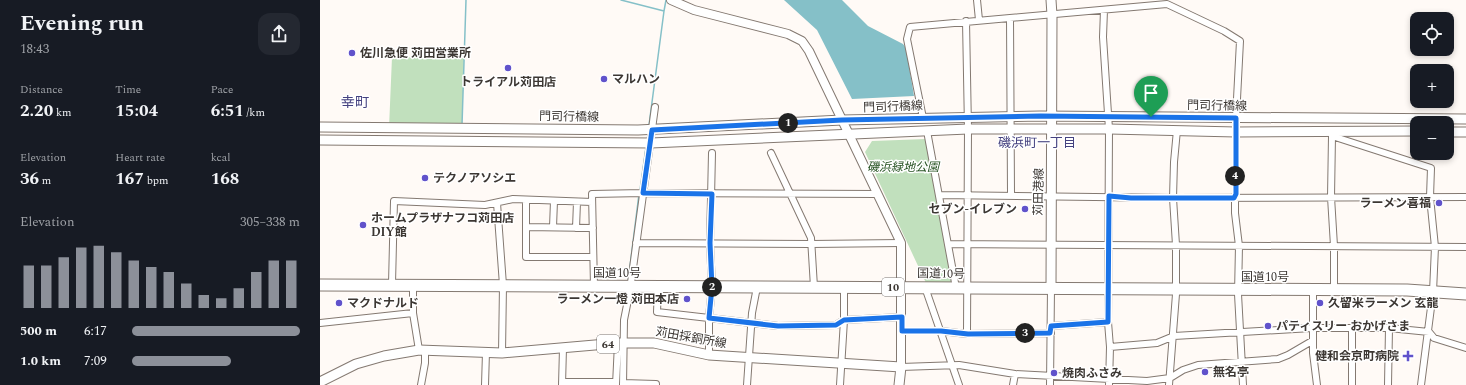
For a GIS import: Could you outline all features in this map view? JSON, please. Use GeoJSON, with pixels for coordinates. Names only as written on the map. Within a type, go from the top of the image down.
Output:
{"type":"FeatureCollection","features":[{"type":"Feature","properties":{"kind":"highway","name":"国道10号"},"geometry":{"type":"LineString","coordinates":[[320,284],[392,284],[413,287]]}},
{"type":"Feature","properties":{"kind":"highway","name":"国道10号"},"geometry":{"type":"LineString","coordinates":[[503,288],[594,286],[630,288]]}},
{"type":"Feature","properties":{"kind":"highway","name":"国道10号"},"geometry":{"type":"LineString","coordinates":[[756,289],[814,287],[844,289]]}},
{"type":"Feature","properties":{"kind":"highway","name":"国道10号"},"geometry":{"type":"LineString","coordinates":[[320,288],[964,289],[1466,294]]}},
{"type":"Feature","properties":{"kind":"highway","name":"国道10号"},"geometry":{"type":"LineString","coordinates":[[1313,292],[1334,290],[1408,290],[1466,300]]}},
{"type":"Feature","properties":{"kind":"main road","name":"苅田港線"},"geometry":{"type":"LineString","coordinates":[[1051,0],[1051,291]]}},
{"type":"Feature","properties":{"kind":"main road","name":"門司行橋線"},"geometry":{"type":"LineString","coordinates":[[320,128],[652,130],[842,120],[1011,116],[1466,119]]}},
{"type":"Feature","properties":{"kind":"main road","name":"門司行橋線"},"geometry":{"type":"LineString","coordinates":[[320,140],[651,143],[848,134],[1011,129],[1109,129],[1236,132],[1410,132]]}},
{"type":"Feature","properties":{"kind":"main road"},"geometry":{"type":"LineString","coordinates":[[1454,132],[1466,132]]}},
{"type":"Feature","properties":{"kind":"main road","name":"苅田採銅所線"},"geometry":{"type":"LineString","coordinates":[[320,382],[356,364],[384,356],[422,350],[502,353],[621,343],[654,343],[709,356],[901,366]]}},
{"type":"Feature","properties":{"kind":"main road"},"geometry":{"type":"LineString","coordinates":[[899,385],[901,366]]}},
{"type":"Feature","properties":{"kind":"street"},"geometry":{"type":"LineString","coordinates":[[671,0],[694,10],[788,34],[802,41],[809,51],[901,243],[901,366],[959,365],[1015,374],[1110,382],[1169,382],[1183,370],[1193,366],[1278,359],[1312,341]]}},
{"type":"Feature","properties":{"kind":"street"},"geometry":{"type":"LineString","coordinates":[[977,0],[979,20]]}},
{"type":"Feature","properties":{"kind":"street"},"geometry":{"type":"LineString","coordinates":[[923,118],[907,39],[910,27],[1167,4],[1240,41],[1236,118],[1236,194],[1234,198],[1239,246],[1238,292],[1243,385]]}},
{"type":"Feature","properties":{"kind":"street"},"geometry":{"type":"LineString","coordinates":[[1104,10],[1103,37],[1109,129],[1108,322],[1110,382]]}},
{"type":"Feature","properties":{"kind":"street"},"geometry":{"type":"LineString","coordinates":[[1010,18],[1011,195]]}},
{"type":"Feature","properties":{"kind":"street"},"geometry":{"type":"LineString","coordinates":[[966,21],[968,195],[964,289],[968,334]]}},
{"type":"Feature","properties":{"kind":"street"},"geometry":{"type":"LineString","coordinates":[[620,384],[621,343],[655,107]]}},
{"type":"Feature","properties":{"kind":"street"},"geometry":{"type":"LineString","coordinates":[[1169,382],[1176,292],[1176,245],[1173,198],[1177,130]]}},
{"type":"Feature","properties":{"kind":"street"},"geometry":{"type":"LineString","coordinates":[[927,131],[948,244],[964,289]]}},
{"type":"Feature","properties":{"kind":"street"},"geometry":{"type":"LineString","coordinates":[[1334,290],[1334,246],[1331,197],[1332,136],[1430,167],[1430,197],[1435,247],[1429,332],[1421,385]]}},
{"type":"Feature","properties":{"kind":"street"},"geometry":{"type":"LineString","coordinates":[[709,356],[709,318],[712,289],[710,243],[712,153]]}},
{"type":"Feature","properties":{"kind":"street"},"geometry":{"type":"LineString","coordinates":[[771,153],[811,238],[814,287]]}},
{"type":"Feature","properties":{"kind":"street"},"geometry":{"type":"LineString","coordinates":[[594,286],[592,194],[878,194]]}},
{"type":"Feature","properties":{"kind":"street"},"geometry":{"type":"LineString","coordinates":[[938,195],[1173,198],[1466,197]]}},
{"type":"Feature","properties":{"kind":"street"},"geometry":{"type":"LineString","coordinates":[[392,284],[394,202],[485,205],[512,199],[592,202]]}},
{"type":"Feature","properties":{"kind":"street"},"geometry":{"type":"LineString","coordinates":[[526,200],[526,256],[593,257]]}},
{"type":"Feature","properties":{"kind":"street"},"geometry":{"type":"LineString","coordinates":[[553,228],[554,201]]}},
{"type":"Feature","properties":{"kind":"street"},"geometry":{"type":"LineString","coordinates":[[576,228],[577,202]]}},
{"type":"Feature","properties":{"kind":"street"},"geometry":{"type":"LineString","coordinates":[[497,203],[503,288],[502,353]]}},
{"type":"Feature","properties":{"kind":"street"},"geometry":{"type":"LineString","coordinates":[[526,227],[593,228]]}},
{"type":"Feature","properties":{"kind":"street"},"geometry":{"type":"LineString","coordinates":[[636,243],[901,243]]}},
{"type":"Feature","properties":{"kind":"street"},"geometry":{"type":"LineString","coordinates":[[948,244],[1466,247]]}},
{"type":"Feature","properties":{"kind":"street"},"geometry":{"type":"LineString","coordinates":[[413,287],[413,313],[425,363],[421,385]]}},
{"type":"Feature","properties":{"kind":"street"},"geometry":{"type":"LineString","coordinates":[[657,288],[657,312],[782,326],[836,325],[844,320],[902,317]]}},
{"type":"Feature","properties":{"kind":"street"},"geometry":{"type":"LineString","coordinates":[[747,385],[756,289]]}},
{"type":"Feature","properties":{"kind":"street"},"geometry":{"type":"LineString","coordinates":[[840,385],[844,320],[844,289]]}},
{"type":"Feature","properties":{"kind":"street"},"geometry":{"type":"LineString","coordinates":[[927,290],[959,385]]}},
{"type":"Feature","properties":{"kind":"street"},"geometry":{"type":"LineString","coordinates":[[1050,385],[1051,291]]}},
{"type":"Feature","properties":{"kind":"street"},"geometry":{"type":"LineString","coordinates":[[1313,292],[1312,341],[1317,385]]}},
{"type":"Feature","properties":{"kind":"street"},"geometry":{"type":"LineString","coordinates":[[320,323],[413,313]]}},
{"type":"Feature","properties":{"kind":"street"},"geometry":{"type":"LineString","coordinates":[[902,331],[941,331],[968,334],[1051,330],[1108,322]]}},
{"type":"Feature","properties":{"kind":"street"},"geometry":{"type":"LineString","coordinates":[[1110,347],[1157,343],[1172,337],[1312,328],[1389,328],[1429,332],[1434,338],[1466,348]]}},
{"type":"Feature","properties":{"kind":"street"},"geometry":{"type":"LineString","coordinates":[[1352,328],[1352,385]]}},
{"type":"Feature","properties":{"kind":"street"},"geometry":{"type":"LineString","coordinates":[[1388,385],[1389,328]]}},
{"type":"Feature","properties":{"kind":"street"},"geometry":{"type":"LineString","coordinates":[[563,348],[562,384],[656,385]]}},
{"type":"Feature","properties":{"kind":"street"},"geometry":{"type":"LineString","coordinates":[[484,385],[486,352]]}},
{"type":"Feature","properties":{"kind":"street"},"geometry":{"type":"LineString","coordinates":[[1013,385],[1015,374]]}},
{"type":"Feature","properties":{"kind":"green space"},"geometry":{"type":"Polygon","coordinates":[[[392,57],[464,58],[462,128],[389,128],[392,57]]]}},
{"type":"Feature","properties":{"kind":"green space","name":"磯浜緑地公園"},"geometry":{"type":"Polygon","coordinates":[[[926,139],[952,283],[926,283],[865,152],[872,141],[926,139]]]}},
{"type":"Feature","properties":{"kind":"water"},"geometry":{"type":"Polygon","coordinates":[[[784,0],[842,0],[868,26],[903,44],[906,48],[914,96],[852,99],[817,30],[784,0]]]}},
{"type":"Feature","properties":{"kind":"waterway"},"geometry":{"type":"LineString","coordinates":[[462,125],[466,0]]}},
{"type":"Feature","properties":{"kind":"waterway"},"geometry":{"type":"LineString","coordinates":[[621,0],[664,11],[649,125]]}},
{"type":"Feature","properties":{"kind":"waterway"},"geometry":{"type":"LineString","coordinates":[[664,11],[666,0]]}},
{"type":"Feature","properties":{"kind":"waterway"},"geometry":{"type":"LineString","coordinates":[[640,190],[646,147]]}},
{"type":"Feature","properties":{"kind":"waterway"},"geometry":{"type":"LineString","coordinates":[[628,282],[639,194]]}},
{"type":"Feature","properties":{"kind":"waterway"},"geometry":{"type":"LineString","coordinates":[[624,305],[626,291]]}},
{"type":"Feature","properties":{"kind":"waterway"},"geometry":{"type":"LineString","coordinates":[[620,355],[620,367]]}},
{"type":"Feature","properties":{"kind":"place","name":"佐川急便 苅田営業所"},"geometry":{"type":"Point","coordinates":[352,53]}},
{"type":"Feature","properties":{"kind":"place","name":"トライアル苅田店"},"geometry":{"type":"Point","coordinates":[508,68]}},
{"type":"Feature","properties":{"kind":"place","name":"マルハン"},"geometry":{"type":"Point","coordinates":[604,79]}},
{"type":"Feature","properties":{"kind":"place","name":"テクノアソシエ"},"geometry":{"type":"Point","coordinates":[425,178]}},
{"type":"Feature","properties":{"kind":"place","name":"ラーメン喜福"},"geometry":{"type":"Point","coordinates":[1439,203]}},
{"type":"Feature","properties":{"kind":"place","name":"セブン-イレブン"},"geometry":{"type":"Point","coordinates":[1025,209]}},
{"type":"Feature","properties":{"kind":"place","name":"ホームプラザナフコ苅田店 DIY館"},"geometry":{"type":"Point","coordinates":[363,225]}},
{"type":"Feature","properties":{"kind":"place","name":"ラーメン一燈 苅田本店"},"geometry":{"type":"Point","coordinates":[687,299]}},
{"type":"Feature","properties":{"kind":"place","name":"マクドナルド"},"geometry":{"type":"Point","coordinates":[339,303]}},
{"type":"Feature","properties":{"kind":"place","name":"久留米ラーメン 玄龍"},"geometry":{"type":"Point","coordinates":[1320,303]}},
{"type":"Feature","properties":{"kind":"place","name":"パティスリー おかげさま"},"geometry":{"type":"Point","coordinates":[1268,326]}},
{"type":"Feature","properties":{"kind":"place","name":"健和会京町病院"},"geometry":{"type":"Point","coordinates":[1408,356]}},
{"type":"Feature","properties":{"kind":"place","name":"無名亭"},"geometry":{"type":"Point","coordinates":[1205,372]}},
{"type":"Feature","properties":{"kind":"place","name":"焼肉ふさみ"},"geometry":{"type":"Point","coordinates":[1054,373]}},
{"type":"Feature","properties":{"kind":"district","name":"幸町"},"geometry":{"type":"Point","coordinates":[355,102]}},
{"type":"Feature","properties":{"kind":"district","name":"磯浜町一丁目"},"geometry":{"type":"Point","coordinates":[1037,143]}},
{"type":"Feature","properties":{"kind":"route"},"geometry":{"type":"LineString","coordinates":[[1040,116],[1151,117],[1236,118],[1236,194],[1234,198],[1131,198],[1109,196],[1108,322],[1051,326],[1050,333],[968,334],[941,331],[902,331],[902,317],[844,320],[836,325],[786,326],[709,318],[712,287],[710,243],[712,194],[643,193],[652,130],[842,120],[1040,116]]}}]}
